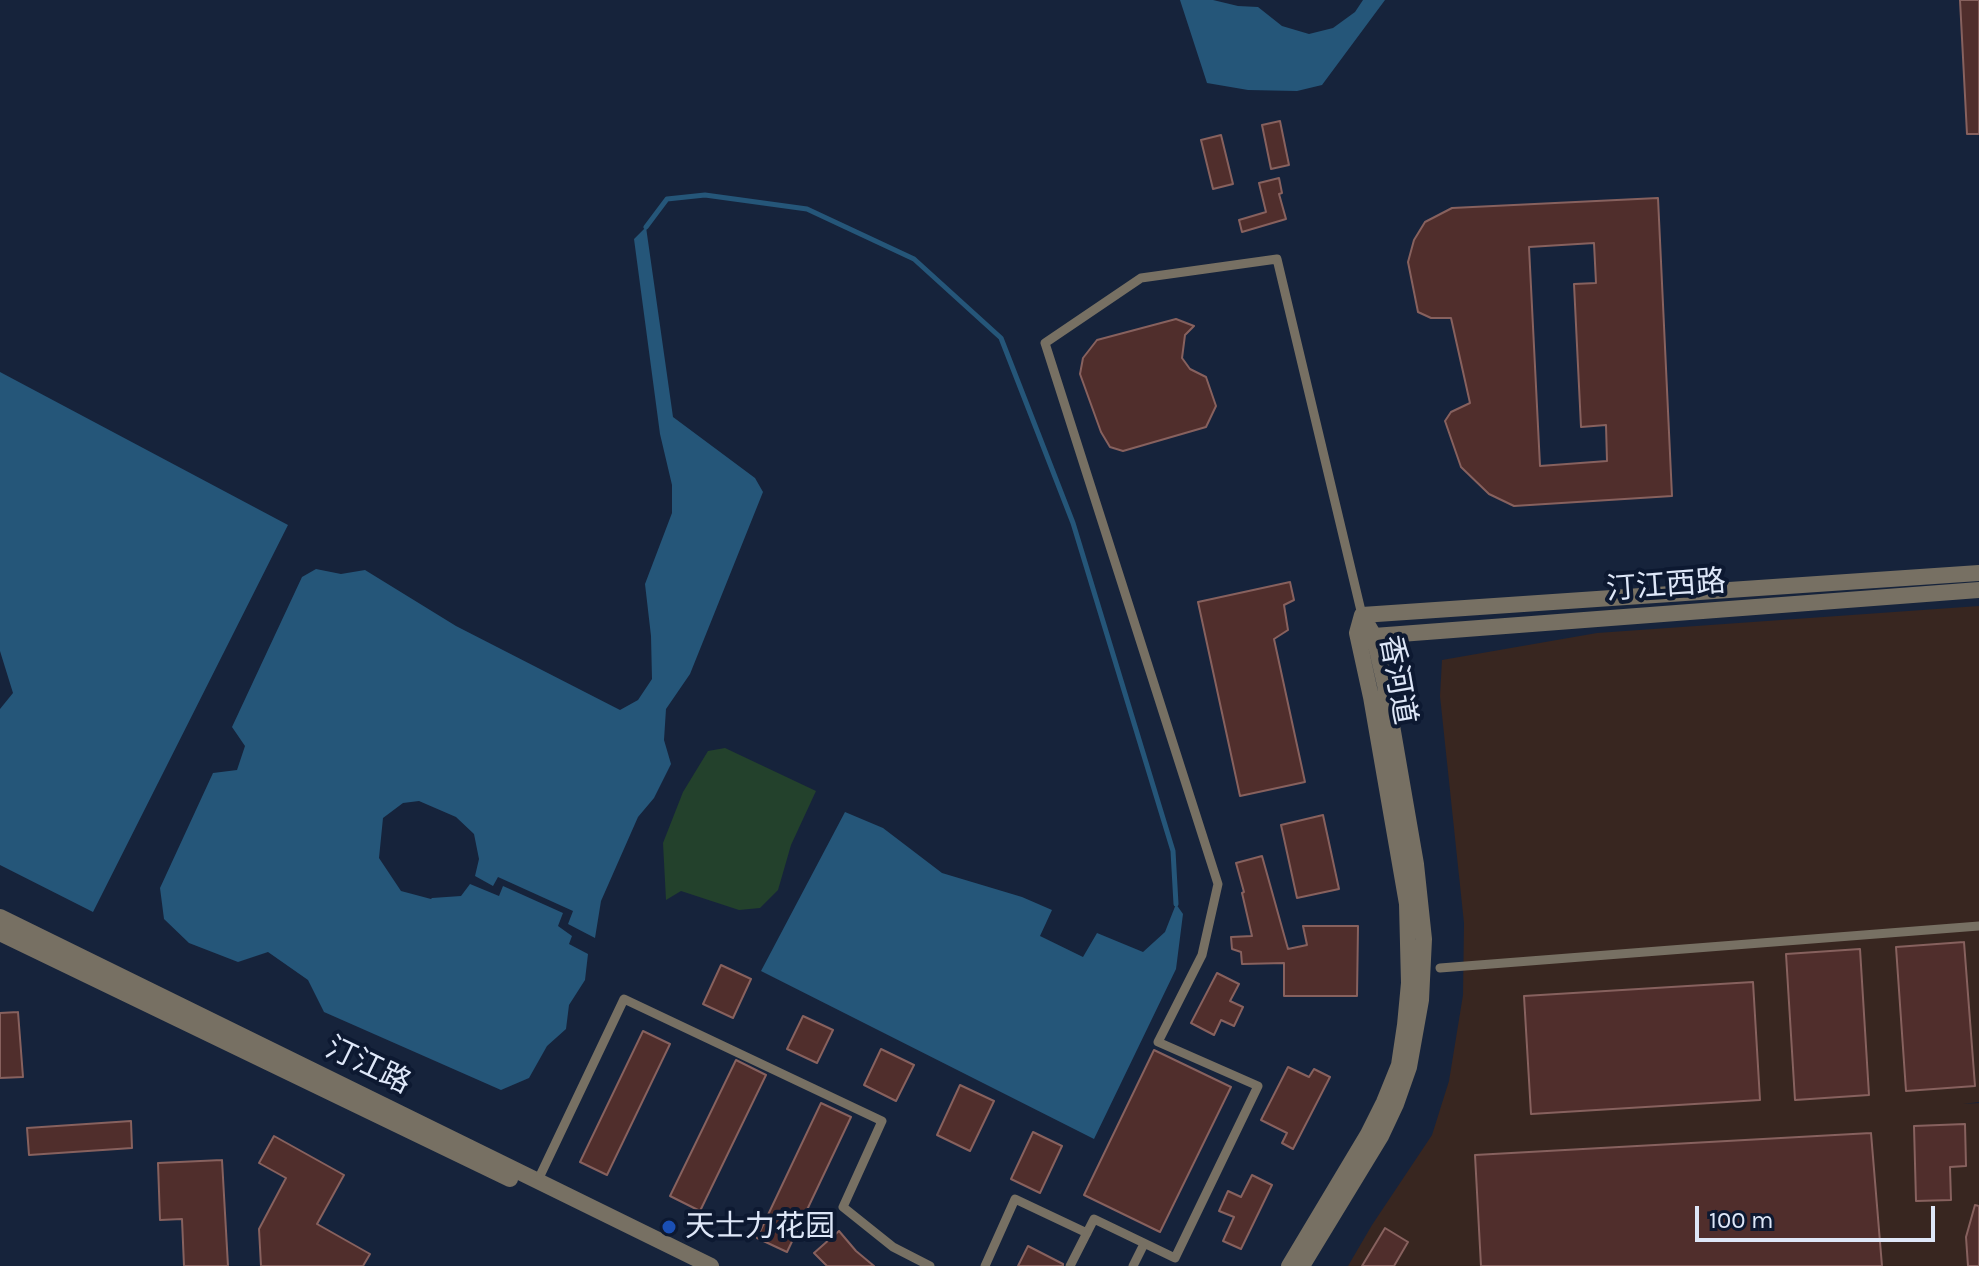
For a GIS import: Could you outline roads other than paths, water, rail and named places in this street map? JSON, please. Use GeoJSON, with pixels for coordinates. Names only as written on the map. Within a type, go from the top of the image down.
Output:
{"type":"FeatureCollection","features":[{"type":"Feature","properties":{"kind":"street","name":"汀江西路"},"geometry":{"type":"LineString","coordinates":[[1362,615],[1979,573]]}},
{"type":"Feature","properties":{"kind":"street","name":"汀江西路"},"geometry":{"type":"LineString","coordinates":[[1357,633],[1374,636],[1979,590]]}},
{"type":"Feature","properties":{"kind":"street","name":"香河道"},"geometry":{"type":"LineString","coordinates":[[1289,1266],[1384,1102],[1399,1065],[1405,1025],[1409,983],[1407,904],[1357,633],[1362,615]]}},
{"type":"Feature","properties":{"kind":"street","name":"香河道"},"geometry":{"type":"LineString","coordinates":[[1302,1266],[1381,1136],[1396,1104],[1409,1067],[1421,1000],[1424,939],[1416,864],[1399,758],[1374,636],[1362,615]]}},
{"type":"Feature","properties":{"kind":"street","name":"汀江路"},"geometry":{"type":"LineString","coordinates":[[0,917],[711,1266]]}},
{"type":"Feature","properties":{"kind":"street","name":"汀江路"},"geometry":{"type":"LineString","coordinates":[[0,933],[690,1266]]}},
{"type":"Feature","properties":{"kind":"lane"},"geometry":{"type":"LineString","coordinates":[[1070,1266],[1094,1219],[1175,1258],[1258,1086],[1158,1042],[1202,955],[1218,884],[1045,343],[1141,278],[1277,259],[1362,615]]}},
{"type":"Feature","properties":{"kind":"lane"},"geometry":{"type":"LineString","coordinates":[[1440,968],[1979,926]]}},
{"type":"Feature","properties":{"kind":"lane"},"geometry":{"type":"LineString","coordinates":[[538,1180],[624,999],[882,1121],[843,1207],[893,1247],[930,1266]]}},
{"type":"Feature","properties":{"kind":"lane"},"geometry":{"type":"LineString","coordinates":[[985,1266],[1015,1199],[1087,1233]]}},
{"type":"Feature","properties":{"kind":"lane"},"geometry":{"type":"LineString","coordinates":[[1133,1266],[1144,1244]]}},
{"type":"Feature","properties":{"kind":"water"},"geometry":{"type":"Polygon","coordinates":[[[1180,0],[1213,0],[1258,7],[1282,26],[1309,34],[1333,28],[1355,12],[1363,0],[1385,0],[1322,85],[1297,91],[1248,90],[1207,83],[1180,0]]]}},
{"type":"Feature","properties":{"kind":"water"},"geometry":{"type":"Polygon","coordinates":[[[646,227],[673,417],[755,478],[763,492],[690,674],[666,709],[664,740],[671,764],[654,798],[638,817],[601,901],[595,938],[568,924],[573,911],[498,877],[493,886],[475,876],[479,859],[474,834],[456,817],[419,801],[403,803],[383,818],[379,858],[401,891],[431,899],[461,896],[470,884],[499,896],[503,886],[563,913],[558,926],[572,936],[569,944],[588,954],[585,980],[569,1005],[566,1029],[547,1046],[529,1078],[501,1090],[324,1012],[308,980],[268,952],[238,962],[189,943],[164,919],[160,888],[213,773],[237,770],[245,746],[232,727],[302,577],[316,569],[341,574],[365,570],[456,626],[620,710],[638,700],[652,679],[645,584],[672,513],[672,485],[660,434],[634,239],[646,227]]]}},
{"type":"Feature","properties":{"kind":"water"},"geometry":{"type":"Polygon","coordinates":[[[0,372],[288,525],[93,912],[0,865],[0,709],[13,693],[0,651],[0,372]]]}},
{"type":"Feature","properties":{"kind":"water"},"geometry":{"type":"Polygon","coordinates":[[[845,812],[883,828],[942,873],[1022,897],[1052,910],[1040,936],[1083,957],[1097,933],[1143,952],[1165,932],[1176,904],[1183,914],[1176,969],[1094,1139],[761,971],[845,812]]]}},
{"type":"Feature","properties":{"kind":"waterway"},"geometry":{"type":"LineString","coordinates":[[646,227],[667,199],[705,195],[807,209],[914,259],[1001,338],[1073,523],[1173,851],[1176,904]]}},
{"type":"Feature","properties":{"kind":"place","name":"天士力花园"},"geometry":{"type":"Point","coordinates":[669,1227]}}]}
